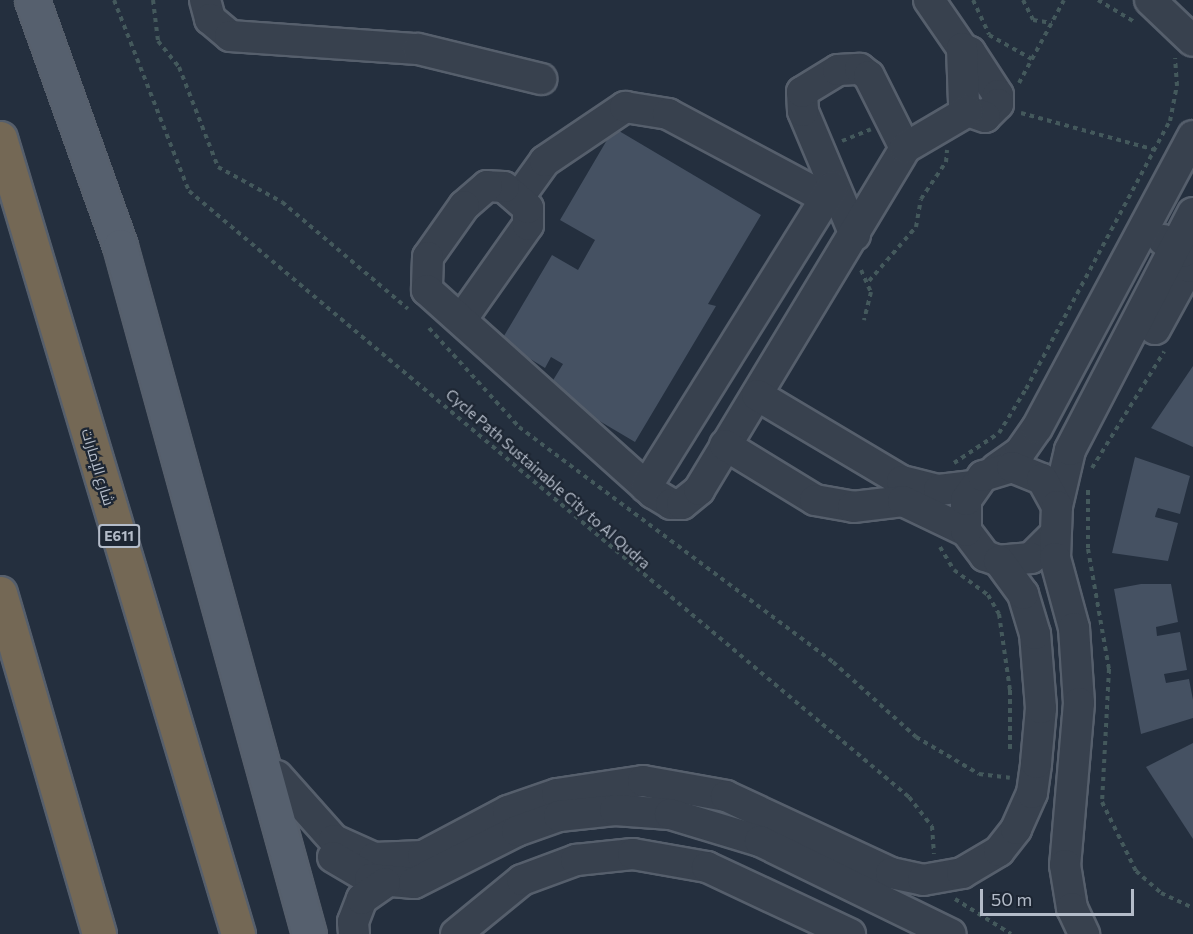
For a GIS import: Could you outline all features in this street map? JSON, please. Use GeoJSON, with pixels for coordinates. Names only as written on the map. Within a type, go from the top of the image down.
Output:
{"type":"FeatureCollection","features":[{"type":"Feature","properties":{"kind":"highway","name":"شارع الإمارات"},"geometry":{"type":"LineString","coordinates":[[0,138],[238,934]]}},
{"type":"Feature","properties":{"kind":"highway"},"geometry":{"type":"LineString","coordinates":[[0,593],[99,934]]}},
{"type":"Feature","properties":{"kind":"highway"},"geometry":{"type":"LineString","coordinates":[[82,877],[83,934]]}},
{"type":"Feature","properties":{"kind":"main road"},"geometry":{"type":"LineString","coordinates":[[32,0],[120,246],[239,686],[309,934]]}},
{"type":"Feature","properties":{"kind":"street"},"geometry":{"type":"LineString","coordinates":[[461,320],[528,225],[528,208],[519,197],[504,187],[487,186],[474,194],[428,257],[427,290],[646,487],[671,504],[692,499],[787,346],[905,148],[968,111],[985,117],[998,104],[998,95],[970,52],[962,48],[929,0]]}},
{"type":"Feature","properties":{"kind":"street"},"geometry":{"type":"LineString","coordinates":[[206,2],[210,19],[230,36],[417,49],[541,79]]}},
{"type":"Feature","properties":{"kind":"street"},"geometry":{"type":"LineString","coordinates":[[1152,11],[1193,17]]}},
{"type":"Feature","properties":{"kind":"street"},"geometry":{"type":"LineString","coordinates":[[1152,11],[1183,45]]}},
{"type":"Feature","properties":{"kind":"street"},"geometry":{"type":"LineString","coordinates":[[850,242],[829,192],[819,151],[800,102],[802,92],[816,79],[849,67],[860,69],[869,76],[905,148]]}},
{"type":"Feature","properties":{"kind":"street"},"geometry":{"type":"LineString","coordinates":[[519,197],[545,161],[606,114],[625,107],[668,114],[829,192]]}},
{"type":"Feature","properties":{"kind":"street"},"geometry":{"type":"LineString","coordinates":[[277,776],[334,840],[374,858],[423,856],[508,811],[557,794],[643,782],[726,796],[891,873],[937,880],[978,867],[999,851],[1032,793],[1041,708],[1035,634],[1023,594],[999,561],[973,545],[966,531],[963,516],[985,478],[1029,441],[1193,136]]}},
{"type":"Feature","properties":{"kind":"street"},"geometry":{"type":"LineString","coordinates":[[646,487],[829,192]]}},
{"type":"Feature","properties":{"kind":"street"},"geometry":{"type":"LineString","coordinates":[[1084,934],[1072,908],[1065,865],[1079,703],[1074,628],[1053,536],[1057,506],[1064,464],[1193,213]]}},
{"type":"Feature","properties":{"kind":"street"},"geometry":{"type":"LineString","coordinates":[[1143,229],[1175,247]]}},
{"type":"Feature","properties":{"kind":"street"},"geometry":{"type":"LineString","coordinates":[[1095,321],[1128,339]]}},
{"type":"Feature","properties":{"kind":"street"},"geometry":{"type":"LineString","coordinates":[[747,323],[787,346]]}},
{"type":"Feature","properties":{"kind":"street"},"geometry":{"type":"LineString","coordinates":[[757,395],[935,501],[966,531]]}},
{"type":"Feature","properties":{"kind":"street"},"geometry":{"type":"LineString","coordinates":[[725,445],[815,500],[853,507],[894,499],[935,501],[1012,467],[1042,478],[1057,506]]}},
{"type":"Feature","properties":{"kind":"street"},"geometry":{"type":"LineString","coordinates":[[999,561],[1031,558],[1053,536]]}},
{"type":"Feature","properties":{"kind":"street"},"geometry":{"type":"LineString","coordinates":[[239,686],[277,776],[307,836],[357,873],[385,883],[427,880],[518,831],[559,816],[642,811],[731,829],[951,934]]}},
{"type":"Feature","properties":{"kind":"street"},"geometry":{"type":"LineString","coordinates":[[456,934],[486,904],[522,880],[576,860],[658,855],[707,867],[850,934]]}},
{"type":"Feature","properties":{"kind":"street"},"geometry":{"type":"LineString","coordinates":[[354,934],[353,922],[362,899],[385,883]]}},
{"type":"Feature","properties":{"kind":"street"},"geometry":{"type":"LineString","coordinates":[[437,934],[458,913],[486,904]]}},
{"type":"Feature","properties":{"kind":"path","name":"Cycle Path Sustainable City to Al Qudra"},"geometry":{"type":"LineString","coordinates":[[114,0],[189,191],[909,797],[932,826],[937,880]]}},
{"type":"Feature","properties":{"kind":"path"},"geometry":{"type":"LineString","coordinates":[[973,0],[989,35],[1032,59]]}},
{"type":"Feature","properties":{"kind":"path"},"geometry":{"type":"LineString","coordinates":[[1023,0],[1033,20],[1052,22]]}},
{"type":"Feature","properties":{"kind":"path"},"geometry":{"type":"LineString","coordinates":[[1017,87],[1065,0]]}},
{"type":"Feature","properties":{"kind":"path"},"geometry":{"type":"LineString","coordinates":[[1098,0],[1152,11]]}},
{"type":"Feature","properties":{"kind":"path"},"geometry":{"type":"LineString","coordinates":[[1009,760],[1010,690],[999,614],[988,595],[943,555],[935,501],[962,454],[999,433],[1155,150],[1174,111],[1177,68],[1183,45]]}},
{"type":"Feature","properties":{"kind":"path"},"geometry":{"type":"LineString","coordinates":[[1017,112],[1155,150]]}},
{"type":"Feature","properties":{"kind":"path"},"geometry":{"type":"LineString","coordinates":[[819,151],[891,120]]}},
{"type":"Feature","properties":{"kind":"path"},"geometry":{"type":"LineString","coordinates":[[850,242],[869,281],[864,320]]}},
{"type":"Feature","properties":{"kind":"path"},"geometry":{"type":"LineString","coordinates":[[1168,345],[1091,470],[1088,549],[1109,669],[1102,802],[1136,871],[1161,893],[1193,908]]}},
{"type":"Feature","properties":{"kind":"path"},"geometry":{"type":"LineString","coordinates":[[1008,769],[1008,778]]}},
{"type":"Feature","properties":{"kind":"path"},"geometry":{"type":"LineString","coordinates":[[937,880],[959,904],[1011,934]]}},
{"type":"Feature","properties":{"kind":"building"},"geometry":{"type":"Polygon","coordinates":[[[614,128],[761,215],[708,304],[716,306],[635,442],[547,390],[563,364],[551,357],[545,368],[501,341],[552,255],[578,270],[595,240],[560,220],[614,128]]]}},
{"type":"Feature","properties":{"kind":"building"},"geometry":{"type":"Polygon","coordinates":[[[1193,366],[1193,447],[1151,428],[1193,366]]]}},
{"type":"Feature","properties":{"kind":"building"},"geometry":{"type":"Polygon","coordinates":[[[1135,457],[1190,476],[1180,514],[1158,508],[1156,513],[1155,517],[1178,523],[1168,561],[1112,553],[1135,457]]]}},
{"type":"Feature","properties":{"kind":"building"},"geometry":{"type":"Polygon","coordinates":[[[1141,584],[1171,584],[1178,622],[1156,627],[1157,636],[1180,632],[1187,670],[1164,674],[1166,683],[1189,679],[1193,700],[1193,718],[1141,734],[1114,589],[1141,584]]]}},
{"type":"Feature","properties":{"kind":"building"},"geometry":{"type":"Polygon","coordinates":[[[1193,743],[1193,839],[1146,767],[1193,743]]]}}]}
